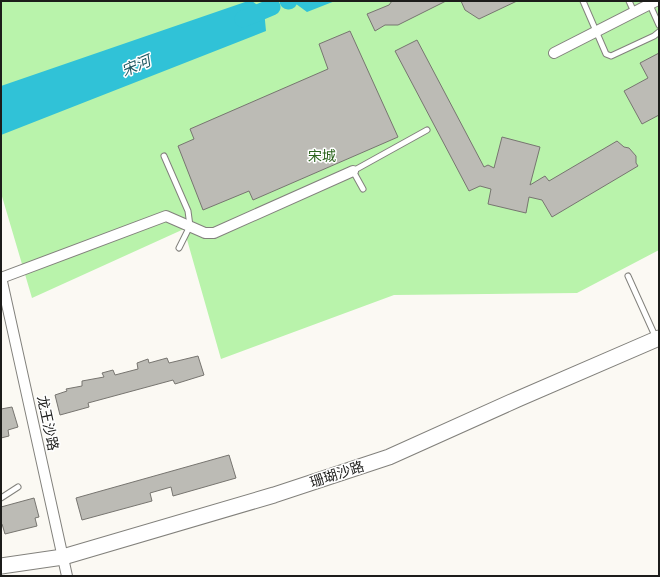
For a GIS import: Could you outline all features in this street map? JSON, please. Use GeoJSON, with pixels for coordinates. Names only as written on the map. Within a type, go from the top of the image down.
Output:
{"type":"FeatureCollection","features":[{"type":"Feature","properties":{"kind":"street"},"geometry":{"type":"LineString","coordinates":[[554,53],[653,3]]}},
{"type":"Feature","properties":{"kind":"street"},"geometry":{"type":"LineString","coordinates":[[1,278],[166,216],[205,233],[214,233],[353,171]]}},
{"type":"Feature","properties":{"kind":"street","name":"龙王沙路"},"geometry":{"type":"LineString","coordinates":[[1,278],[67,576]]}},
{"type":"Feature","properties":{"kind":"street","name":"珊瑚沙路"},"geometry":{"type":"LineString","coordinates":[[1,566],[63,557],[274,495],[389,457],[658,338]]}},
{"type":"Feature","properties":{"kind":"lane"},"geometry":{"type":"LineString","coordinates":[[583,1],[606,54],[611,56],[654,36],[659,32]]}},
{"type":"Feature","properties":{"kind":"lane"},"geometry":{"type":"LineString","coordinates":[[629,1],[634,12]]}},
{"type":"Feature","properties":{"kind":"lane"},"geometry":{"type":"LineString","coordinates":[[653,3],[659,25]]}},
{"type":"Feature","properties":{"kind":"lane"},"geometry":{"type":"LineString","coordinates":[[363,189],[353,171],[427,130]]}},
{"type":"Feature","properties":{"kind":"lane"},"geometry":{"type":"LineString","coordinates":[[164,156],[188,211],[190,226],[179,248]]}},
{"type":"Feature","properties":{"kind":"lane"},"geometry":{"type":"LineString","coordinates":[[628,276],[658,338]]}},
{"type":"Feature","properties":{"kind":"lane"},"geometry":{"type":"LineString","coordinates":[[1,498],[18,487]]}},
{"type":"Feature","properties":{"kind":"green space","name":"宋城"},"geometry":{"type":"Polygon","coordinates":[[[1,1],[659,1],[659,250],[577,293],[394,295],[221,359],[184,229],[32,298],[1,193],[1,1]]]}},
{"type":"Feature","properties":{"kind":"water"},"geometry":{"type":"Polygon","coordinates":[[[248,1],[252,1],[264,10],[266,31],[1,135],[1,86],[248,1]]]}},
{"type":"Feature","properties":{"kind":"water"},"geometry":{"type":"Polygon","coordinates":[[[292,1],[335,1],[307,12],[292,1]]]}},
{"type":"Feature","properties":{"kind":"building"},"geometry":{"type":"Polygon","coordinates":[[[392,1],[446,1],[398,25],[385,25],[375,31],[367,14],[389,5],[392,1]]]}},
{"type":"Feature","properties":{"kind":"building"},"geometry":{"type":"Polygon","coordinates":[[[461,1],[517,1],[479,19],[465,10],[461,1]]]}},
{"type":"Feature","properties":{"kind":"building"},"geometry":{"type":"Polygon","coordinates":[[[350,31],[398,137],[253,200],[249,191],[203,210],[178,146],[194,139],[190,129],[328,69],[319,44],[350,31]]]}},
{"type":"Feature","properties":{"kind":"building"},"geometry":{"type":"Polygon","coordinates":[[[417,40],[484,167],[488,165],[494,168],[502,137],[540,147],[530,185],[545,176],[549,181],[617,141],[624,147],[629,148],[636,156],[636,163],[638,166],[552,217],[542,200],[529,197],[526,213],[488,204],[491,189],[480,186],[469,191],[395,51],[417,40]]]}},
{"type":"Feature","properties":{"kind":"building"},"geometry":{"type":"Polygon","coordinates":[[[659,53],[659,115],[642,124],[624,91],[648,78],[640,63],[659,53]]]}},
{"type":"Feature","properties":{"kind":"building"},"geometry":{"type":"Polygon","coordinates":[[[198,356],[204,375],[175,384],[173,380],[88,403],[89,407],[60,415],[55,395],[67,391],[66,389],[82,386],[82,381],[104,377],[102,373],[113,370],[115,375],[138,369],[137,363],[148,359],[149,363],[167,358],[169,363],[198,356]]]}},
{"type":"Feature","properties":{"kind":"building"},"geometry":{"type":"Polygon","coordinates":[[[12,407],[18,427],[8,430],[9,436],[1,438],[1,409],[12,407]]]}},
{"type":"Feature","properties":{"kind":"building"},"geometry":{"type":"Polygon","coordinates":[[[229,455],[236,478],[173,496],[171,487],[150,493],[152,501],[82,520],[76,498],[229,455]]]}},
{"type":"Feature","properties":{"kind":"building"},"geometry":{"type":"Polygon","coordinates":[[[34,498],[39,517],[35,518],[37,526],[5,534],[1,524],[1,507],[34,498]]]}},
{"type":"Feature","properties":{"kind":"waterway","name":"宋河"},"geometry":{"type":"LineString","coordinates":[[243,19],[272,7]]}}]}
